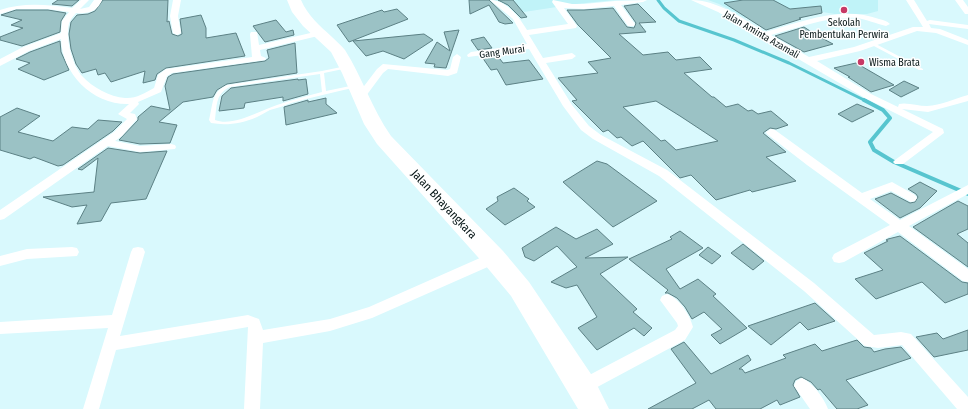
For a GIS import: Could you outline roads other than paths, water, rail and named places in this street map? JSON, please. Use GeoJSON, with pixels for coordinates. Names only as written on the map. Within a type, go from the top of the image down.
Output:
{"type":"FeatureCollection","features":[{"type":"Feature","properties":{"kind":"highway","name":"Jalan Bhayangkara"},"geometry":{"type":"LineString","coordinates":[[294,0],[304,17],[337,50],[373,124],[384,140],[494,258],[520,289],[582,387],[594,409]]}},
{"type":"Feature","properties":{"kind":"street"},"geometry":{"type":"LineString","coordinates":[[85,0],[66,21],[64,35],[66,49],[72,66],[76,74],[85,83],[112,98],[125,101],[132,101],[158,90],[163,75],[169,71],[258,55],[319,33]]}},
{"type":"Feature","properties":{"kind":"street"},"geometry":{"type":"LineString","coordinates":[[0,12],[15,4],[83,12],[96,8],[98,0]]}},
{"type":"Feature","properties":{"kind":"street"},"geometry":{"type":"LineString","coordinates":[[177,0],[173,20],[177,33]]}},
{"type":"Feature","properties":{"kind":"street"},"geometry":{"type":"LineString","coordinates":[[494,0],[516,18],[540,61],[568,106],[577,118],[591,132],[663,174],[803,282],[870,341],[875,343],[900,338],[906,339],[968,409]]}},
{"type":"Feature","properties":{"kind":"street"},"geometry":{"type":"LineString","coordinates":[[556,3],[577,8],[615,2],[643,0]]}},
{"type":"Feature","properties":{"kind":"street","name":"Jalan Aminta Azamali"},"geometry":{"type":"LineString","coordinates":[[695,0],[721,10],[808,60],[823,58],[873,44],[910,30],[919,29],[937,31],[968,43]]}},
{"type":"Feature","properties":{"kind":"street"},"geometry":{"type":"LineString","coordinates":[[902,0],[919,29]]}},
{"type":"Feature","properties":{"kind":"street"},"geometry":{"type":"LineString","coordinates":[[910,0],[928,29]]}},
{"type":"Feature","properties":{"kind":"street"},"geometry":{"type":"LineString","coordinates":[[962,1],[968,12]]}},
{"type":"Feature","properties":{"kind":"street"},"geometry":{"type":"LineString","coordinates":[[615,2],[630,24]]}},
{"type":"Feature","properties":{"kind":"street"},"geometry":{"type":"LineString","coordinates":[[524,33],[573,26],[556,3]]}},
{"type":"Feature","properties":{"kind":"street"},"geometry":{"type":"LineString","coordinates":[[907,9],[916,10]]}},
{"type":"Feature","properties":{"kind":"street"},"geometry":{"type":"LineString","coordinates":[[764,35],[844,15],[869,17],[886,24]]}},
{"type":"Feature","properties":{"kind":"street"},"geometry":{"type":"LineString","coordinates":[[923,21],[960,28],[968,27]]}},
{"type":"Feature","properties":{"kind":"street"},"geometry":{"type":"LineString","coordinates":[[254,34],[258,55]]}},
{"type":"Feature","properties":{"kind":"street"},"geometry":{"type":"LineString","coordinates":[[0,62],[64,35]]}},
{"type":"Feature","properties":{"kind":"street","name":"Gang Murai"},"geometry":{"type":"LineString","coordinates":[[471,55],[532,46]]}},
{"type":"Feature","properties":{"kind":"street"},"geometry":{"type":"LineString","coordinates":[[540,61],[572,56]]}},
{"type":"Feature","properties":{"kind":"street"},"geometry":{"type":"LineString","coordinates":[[354,83],[380,71],[386,66],[448,73],[454,71],[457,58]]}},
{"type":"Feature","properties":{"kind":"street"},"geometry":{"type":"LineString","coordinates":[[808,60],[868,96],[939,131],[939,134],[899,162]]}},
{"type":"Feature","properties":{"kind":"street"},"geometry":{"type":"LineString","coordinates":[[868,96],[893,104],[922,110],[931,109],[968,98]]}},
{"type":"Feature","properties":{"kind":"street"},"geometry":{"type":"LineString","coordinates":[[0,216],[118,134],[132,119],[131,116],[123,114],[133,106],[134,104],[132,101]]}},
{"type":"Feature","properties":{"kind":"street"},"geometry":{"type":"LineString","coordinates":[[771,132],[811,163],[900,226],[968,277]]}},
{"type":"Feature","properties":{"kind":"street"},"geometry":{"type":"LineString","coordinates":[[106,142],[140,149],[171,147]]}},
{"type":"Feature","properties":{"kind":"street"},"geometry":{"type":"LineString","coordinates":[[861,198],[892,186],[911,198]]}},
{"type":"Feature","properties":{"kind":"street"},"geometry":{"type":"LineString","coordinates":[[839,258],[963,192]]}},
{"type":"Feature","properties":{"kind":"street"},"geometry":{"type":"LineString","coordinates":[[0,261],[27,254],[72,252]]}},
{"type":"Feature","properties":{"kind":"street"},"geometry":{"type":"LineString","coordinates":[[91,409],[138,252]]}},
{"type":"Feature","properties":{"kind":"street"},"geometry":{"type":"LineString","coordinates":[[255,338],[330,325],[372,312],[494,258]]}},
{"type":"Feature","properties":{"kind":"street"},"geometry":{"type":"LineString","coordinates":[[582,387],[673,339],[684,331],[686,327],[684,320],[667,300]]}},
{"type":"Feature","properties":{"kind":"street"},"geometry":{"type":"LineString","coordinates":[[0,328],[118,321]]}},
{"type":"Feature","properties":{"kind":"street"},"geometry":{"type":"LineString","coordinates":[[111,344],[248,321],[252,322],[255,325],[252,409]]}},
{"type":"Feature","properties":{"kind":"street"},"geometry":{"type":"LineString","coordinates":[[802,386],[820,409]]}},
{"type":"Feature","properties":{"kind":"lane"},"geometry":{"type":"LineString","coordinates":[[873,44],[921,69]]}},
{"type":"Feature","properties":{"kind":"lane"},"geometry":{"type":"LineString","coordinates":[[322,72],[324,92]]}},
{"type":"Feature","properties":{"kind":"lane"},"geometry":{"type":"LineString","coordinates":[[322,72],[354,83],[268,109],[259,115],[242,120],[218,123],[213,122],[212,120],[217,94],[229,86],[322,72]]}},
{"type":"Feature","properties":{"kind":"waterway"},"geometry":{"type":"LineString","coordinates":[[658,0],[664,8],[679,21],[734,40],[789,63],[864,100]]}},
{"type":"Feature","properties":{"kind":"waterway"},"geometry":{"type":"LineString","coordinates":[[864,100],[883,110],[890,118],[870,142],[874,150],[894,162],[968,194]]}},
{"type":"Feature","properties":{"kind":"place","name":"Sekolah Pembentukan Perwira"},"geometry":{"type":"Point","coordinates":[844,10]}},
{"type":"Feature","properties":{"kind":"place","name":"Wisma Brata"},"geometry":{"type":"Point","coordinates":[861,62]}}]}
